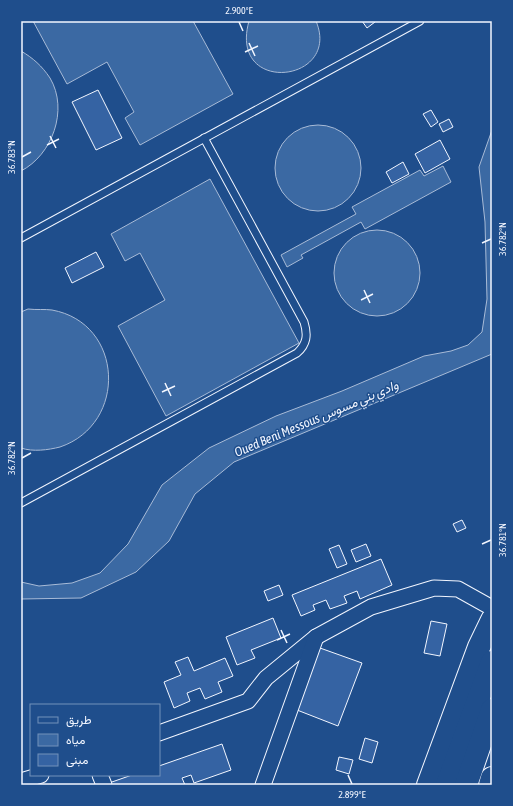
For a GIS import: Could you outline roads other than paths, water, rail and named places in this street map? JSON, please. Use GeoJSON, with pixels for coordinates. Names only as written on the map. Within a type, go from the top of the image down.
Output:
{"type":"FeatureCollection","features":[{"type":"Feature","properties":{"kind":"main road"},"geometry":{"type":"LineString","coordinates":[[428,785],[479,647],[492,620]]}},
{"type":"Feature","properties":{"kind":"main road"},"geometry":{"type":"LineString","coordinates":[[447,785],[492,662]]}},
{"type":"Feature","properties":{"kind":"main road"},"geometry":{"type":"LineString","coordinates":[[466,785],[492,710]]}},
{"type":"Feature","properties":{"kind":"main road"},"geometry":{"type":"LineString","coordinates":[[490,785],[492,778]]}},
{"type":"Feature","properties":{"kind":"street"},"geometry":{"type":"LineString","coordinates":[[160,733],[248,701],[266,678],[316,637],[372,607],[434,588],[458,589],[492,608]]}},
{"type":"Feature","properties":{"kind":"street"},"geometry":{"type":"LineString","coordinates":[[263,785],[316,637]]}},
{"type":"Feature","properties":{"kind":"street"},"geometry":{"type":"LineString","coordinates":[[21,781],[38,776]]}},
{"type":"Feature","properties":{"kind":"lane"},"geometry":{"type":"LineString","coordinates":[[21,238],[420,21]]}},
{"type":"Feature","properties":{"kind":"lane"},"geometry":{"type":"LineString","coordinates":[[21,503],[297,354],[306,342],[307,335],[304,322],[204,138]]}},
{"type":"Feature","properties":{"kind":"water"},"geometry":{"type":"Polygon","coordinates":[[[33,21],[193,21],[233,94],[140,145],[125,118],[134,112],[107,62],[67,84],[33,21]]]}},
{"type":"Feature","properties":{"kind":"water"},"geometry":{"type":"Polygon","coordinates":[[[249,21],[316,21],[320,42],[314,58],[301,68],[284,72],[268,70],[254,61],[247,45],[249,21]]]}},
{"type":"Feature","properties":{"kind":"water"},"geometry":{"type":"Polygon","coordinates":[[[21,51],[37,63],[50,78],[58,104],[54,130],[49,143],[32,164],[21,171],[21,51]]]}},
{"type":"Feature","properties":{"kind":"water"},"geometry":{"type":"Polygon","coordinates":[[[318,125],[334,129],[348,138],[357,152],[361,168],[357,184],[348,198],[334,207],[318,211],[302,207],[288,198],[279,184],[275,168],[279,152],[288,138],[302,129],[318,125]]]}},
{"type":"Feature","properties":{"kind":"water","name":"Oued Beni Messous وادي بني مسوس"},"geometry":{"type":"Polygon","coordinates":[[[492,130],[492,354],[234,462],[195,494],[169,541],[136,572],[81,598],[21,599],[21,582],[39,586],[72,583],[100,573],[128,544],[162,485],[209,448],[276,416],[342,391],[424,356],[451,351],[468,345],[482,332],[487,299],[485,222],[479,167],[492,130]]]}},
{"type":"Feature","properties":{"kind":"water"},"geometry":{"type":"Polygon","coordinates":[[[443,166],[451,182],[365,229],[361,222],[301,255],[303,258],[287,267],[281,255],[356,214],[352,207],[420,170],[424,176],[443,166]]]}},
{"type":"Feature","properties":{"kind":"water"},"geometry":{"type":"Polygon","coordinates":[[[210,179],[299,343],[166,416],[118,326],[165,300],[140,253],[125,261],[111,234],[210,179]]]}},
{"type":"Feature","properties":{"kind":"water"},"geometry":{"type":"Polygon","coordinates":[[[377,230],[393,234],[407,243],[416,257],[420,273],[416,289],[407,303],[393,312],[377,316],[361,312],[347,303],[338,289],[334,273],[338,257],[347,243],[361,234],[377,230]]]}},
{"type":"Feature","properties":{"kind":"water"},"geometry":{"type":"Polygon","coordinates":[[[28,309],[52,310],[76,319],[93,334],[104,353],[108,375],[106,397],[98,418],[82,435],[60,447],[51,449],[35,450],[21,448],[21,312],[28,309]]]}}]}
